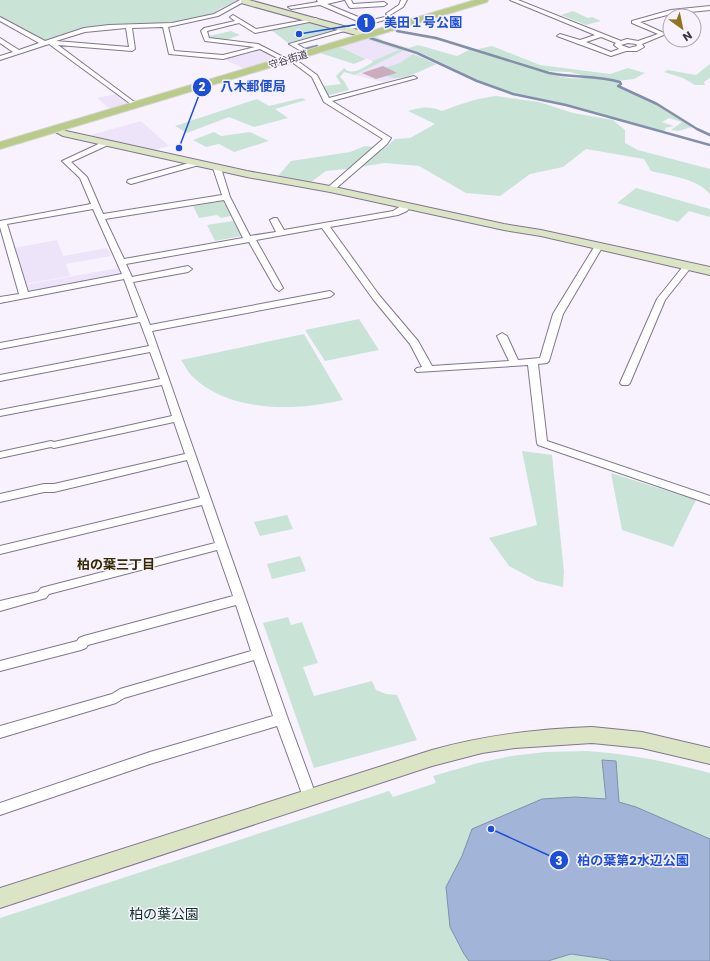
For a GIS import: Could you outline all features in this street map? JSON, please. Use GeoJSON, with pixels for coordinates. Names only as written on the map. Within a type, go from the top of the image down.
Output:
{"type":"FeatureCollection","features":[{"type":"Feature","properties":{"kind":"main road","name":"守谷街道"},"geometry":{"type":"LineString","coordinates":[[0,146],[484,0]]}},
{"type":"Feature","properties":{"kind":"street"},"geometry":{"type":"LineString","coordinates":[[219,14],[224,9],[244,0],[290,10],[316,20],[366,35]]}},
{"type":"Feature","properties":{"kind":"street"},"geometry":{"type":"LineString","coordinates":[[289,0],[290,10]]}},
{"type":"Feature","properties":{"kind":"street"},"geometry":{"type":"LineString","coordinates":[[290,10],[320,1],[341,0]]}},
{"type":"Feature","properties":{"kind":"street"},"geometry":{"type":"LineString","coordinates":[[348,0],[351,6],[383,2],[389,16],[400,25]]}},
{"type":"Feature","properties":{"kind":"street"},"geometry":{"type":"LineString","coordinates":[[308,53],[292,44],[389,16],[401,6],[404,0]]}},
{"type":"Feature","properties":{"kind":"street"},"geometry":{"type":"LineString","coordinates":[[513,0],[620,43],[627,41],[638,43],[663,34],[634,22],[671,12],[710,8]]}},
{"type":"Feature","properties":{"kind":"street"},"geometry":{"type":"LineString","coordinates":[[320,1],[367,23]]}},
{"type":"Feature","properties":{"kind":"street"},"geometry":{"type":"LineString","coordinates":[[47,43],[95,37],[129,26],[165,25],[219,14],[232,17],[256,31],[316,20]]}},
{"type":"Feature","properties":{"kind":"street"},"geometry":{"type":"LineString","coordinates":[[0,19],[47,43],[135,105]]}},
{"type":"Feature","properties":{"kind":"street"},"geometry":{"type":"LineString","coordinates":[[240,21],[206,29],[204,31],[207,40],[256,45],[288,59],[315,76],[326,100],[384,136],[387,140],[330,190]]}},
{"type":"Feature","properties":{"kind":"street"},"geometry":{"type":"LineString","coordinates":[[165,25],[171,53],[223,57],[260,47]]}},
{"type":"Feature","properties":{"kind":"street"},"geometry":{"type":"LineString","coordinates":[[0,58],[84,30],[95,37],[132,49],[129,26]]}},
{"type":"Feature","properties":{"kind":"street"},"geometry":{"type":"LineString","coordinates":[[580,42],[602,35]]}},
{"type":"Feature","properties":{"kind":"street"},"geometry":{"type":"LineString","coordinates":[[560,36],[611,54],[640,48],[641,46],[638,43]]}},
{"type":"Feature","properties":{"kind":"street"},"geometry":{"type":"LineString","coordinates":[[0,40],[18,52]]}},
{"type":"Feature","properties":{"kind":"street"},"geometry":{"type":"LineString","coordinates":[[620,43],[617,45],[626,50]]}},
{"type":"Feature","properties":{"kind":"street"},"geometry":{"type":"LineString","coordinates":[[326,100],[414,78]]}},
{"type":"Feature","properties":{"kind":"street"},"geometry":{"type":"LineString","coordinates":[[54,129],[63,134],[217,168],[599,246],[710,271]]}},
{"type":"Feature","properties":{"kind":"street"},"geometry":{"type":"LineString","coordinates":[[105,143],[66,162],[83,177],[128,278],[154,348],[190,456],[222,545],[280,719],[310,798]]}},
{"type":"Feature","properties":{"kind":"street"},"geometry":{"type":"LineString","coordinates":[[131,182],[196,163]]}},
{"type":"Feature","properties":{"kind":"street"},"geometry":{"type":"LineString","coordinates":[[217,168],[226,197],[279,288]]}},
{"type":"Feature","properties":{"kind":"street"},"geometry":{"type":"LineString","coordinates":[[100,217],[226,197]]}},
{"type":"Feature","properties":{"kind":"street"},"geometry":{"type":"LineString","coordinates":[[24,295],[2,223],[96,206]]}},
{"type":"Feature","properties":{"kind":"street"},"geometry":{"type":"LineString","coordinates":[[121,262],[395,213],[404,209],[406,206]]}},
{"type":"Feature","properties":{"kind":"street"},"geometry":{"type":"LineString","coordinates":[[274,220],[281,233]]}},
{"type":"Feature","properties":{"kind":"street"},"geometry":{"type":"LineString","coordinates":[[324,225],[384,307],[413,340],[423,357],[424,370],[544,361],[558,314],[599,246]]}},
{"type":"Feature","properties":{"kind":"street"},"geometry":{"type":"LineString","coordinates":[[625,383],[661,299],[688,266]]}},
{"type":"Feature","properties":{"kind":"street"},"geometry":{"type":"LineString","coordinates":[[0,300],[188,269]]}},
{"type":"Feature","properties":{"kind":"street"},"geometry":{"type":"LineString","coordinates":[[0,346],[330,294]]}},
{"type":"Feature","properties":{"kind":"street"},"geometry":{"type":"LineString","coordinates":[[502,336],[515,363]]}},
{"type":"Feature","properties":{"kind":"street"},"geometry":{"type":"LineString","coordinates":[[0,378],[154,348]]}},
{"type":"Feature","properties":{"kind":"street"},"geometry":{"type":"LineString","coordinates":[[533,362],[542,444],[710,500]]}},
{"type":"Feature","properties":{"kind":"street"},"geometry":{"type":"LineString","coordinates":[[0,414],[165,380]]}},
{"type":"Feature","properties":{"kind":"street"},"geometry":{"type":"LineString","coordinates":[[0,455],[178,418]]}},
{"type":"Feature","properties":{"kind":"street"},"geometry":{"type":"LineString","coordinates":[[0,498],[44,488],[54,488],[190,456]]}},
{"type":"Feature","properties":{"kind":"street"},"geometry":{"type":"LineString","coordinates":[[0,550],[206,500]]}},
{"type":"Feature","properties":{"kind":"street"},"geometry":{"type":"LineString","coordinates":[[0,606],[42,594],[45,591],[222,545]]}},
{"type":"Feature","properties":{"kind":"street"},"geometry":{"type":"LineString","coordinates":[[0,666],[81,645],[84,641],[240,599]]}},
{"type":"Feature","properties":{"kind":"street"},"geometry":{"type":"LineString","coordinates":[[0,732],[116,698],[120,694],[259,654]]}},
{"type":"Feature","properties":{"kind":"street"},"geometry":{"type":"LineString","coordinates":[[0,809],[150,758],[280,719]]}},
{"type":"Feature","properties":{"kind":"street"},"geometry":{"type":"LineString","coordinates":[[0,898],[458,750],[492,742],[529,737],[599,735],[679,747],[710,756]]}},
{"type":"Feature","properties":{"kind":"shaded area"},"geometry":{"type":"Polygon","coordinates":[[[367,39],[400,50],[372,61],[340,47],[367,39]]]}},
{"type":"Feature","properties":{"kind":"shaded area"},"geometry":{"type":"Polygon","coordinates":[[[259,49],[278,59],[244,69],[224,59],[259,49]]]}},
{"type":"Feature","properties":{"kind":"shaded area"},"geometry":{"type":"Polygon","coordinates":[[[403,51],[436,64],[410,75],[383,82],[355,75],[403,51]]]}},
{"type":"Feature","properties":{"kind":"shaded area"},"geometry":{"type":"Polygon","coordinates":[[[116,94],[128,103],[110,109],[97,98],[116,94]]]}},
{"type":"Feature","properties":{"kind":"shaded area"},"geometry":{"type":"Polygon","coordinates":[[[141,121],[169,146],[154,150],[87,136],[141,121]]]}},
{"type":"Feature","properties":{"kind":"shaded area"},"geometry":{"type":"Polygon","coordinates":[[[57,240],[63,256],[107,248],[111,256],[66,264],[70,276],[24,284],[14,248],[57,240]]]}},
{"type":"Feature","properties":{"kind":"shaded area"},"geometry":{"type":"Polygon","coordinates":[[[118,268],[120,275],[25,293],[24,285],[118,268]]]}},
{"type":"Feature","properties":{"kind":"green space"},"geometry":{"type":"Polygon","coordinates":[[[0,0],[238,0],[219,9],[211,15],[171,24],[108,26],[45,41],[0,16],[0,0]]]}},
{"type":"Feature","properties":{"kind":"green space"},"geometry":{"type":"Polygon","coordinates":[[[573,11],[588,18],[592,17],[601,21],[586,25],[561,15],[573,11]]]}},
{"type":"Feature","properties":{"kind":"green space"},"geometry":{"type":"Polygon","coordinates":[[[311,22],[337,28],[337,30],[288,43],[270,29],[311,22]]]}},
{"type":"Feature","properties":{"kind":"green space"},"geometry":{"type":"Polygon","coordinates":[[[231,31],[240,35],[223,41],[210,39],[209,36],[231,31]]]}},
{"type":"Feature","properties":{"kind":"green space"},"geometry":{"type":"Polygon","coordinates":[[[397,32],[408,32],[447,41],[474,50],[492,46],[540,65],[610,74],[628,68],[645,73],[634,79],[617,81],[620,83],[618,86],[653,102],[692,127],[678,131],[671,130],[682,122],[669,118],[662,122],[674,126],[665,128],[666,129],[663,132],[570,105],[513,93],[478,80],[419,52],[388,42],[409,48],[418,45],[457,56],[469,50],[447,42],[397,32]],[[541,71],[564,77],[588,77],[570,72],[541,71]]]}},
{"type":"Feature","properties":{"kind":"green space"},"geometry":{"type":"Polygon","coordinates":[[[367,39],[375,40],[412,54],[403,51],[355,75],[344,72],[340,77],[349,90],[326,96],[322,88],[324,86],[341,84],[336,76],[344,68],[347,71],[355,71],[373,62],[372,61],[399,50],[367,39]]]}},
{"type":"Feature","properties":{"kind":"green space"},"geometry":{"type":"Polygon","coordinates":[[[340,47],[366,59],[354,64],[320,53],[340,47]]]}},
{"type":"Feature","properties":{"kind":"green space"},"geometry":{"type":"Polygon","coordinates":[[[413,54],[436,64],[405,77],[393,78],[387,76],[397,73],[384,68],[400,63],[413,54]]]}},
{"type":"Feature","properties":{"kind":"green space"},"geometry":{"type":"Polygon","coordinates":[[[710,64],[710,78],[704,82],[705,85],[695,85],[683,78],[664,72],[668,70],[696,75],[710,64]]]}},
{"type":"Feature","properties":{"kind":"green space"},"geometry":{"type":"Polygon","coordinates":[[[496,96],[539,102],[573,113],[613,120],[625,130],[625,143],[638,150],[710,169],[710,194],[698,184],[674,176],[651,171],[644,159],[586,149],[563,167],[530,174],[500,196],[466,193],[419,166],[385,163],[326,171],[311,182],[278,176],[291,161],[350,152],[365,146],[385,148],[395,139],[410,138],[435,124],[408,111],[433,108],[442,111],[476,100],[496,96]]]}},
{"type":"Feature","properties":{"kind":"green space"},"geometry":{"type":"Polygon","coordinates":[[[302,98],[306,100],[275,109],[288,118],[254,127],[229,117],[187,133],[175,126],[257,99],[269,106],[302,98]]]}},
{"type":"Feature","properties":{"kind":"green space"},"geometry":{"type":"Polygon","coordinates":[[[214,132],[221,136],[250,132],[269,141],[234,152],[219,144],[206,147],[193,140],[214,132]]]}},
{"type":"Feature","properties":{"kind":"green space"},"geometry":{"type":"Polygon","coordinates":[[[636,188],[710,209],[710,217],[689,211],[678,222],[617,203],[636,188]]]}},
{"type":"Feature","properties":{"kind":"green space"},"geometry":{"type":"Polygon","coordinates":[[[223,201],[231,216],[221,218],[217,215],[199,218],[193,206],[223,201]]]}},
{"type":"Feature","properties":{"kind":"green space"},"geometry":{"type":"Polygon","coordinates":[[[233,221],[241,236],[215,241],[207,225],[233,221]]]}},
{"type":"Feature","properties":{"kind":"green space"},"geometry":{"type":"Polygon","coordinates":[[[359,319],[379,350],[325,361],[305,330],[359,319]]]}},
{"type":"Feature","properties":{"kind":"green space"},"geometry":{"type":"Polygon","coordinates":[[[304,334],[343,400],[325,404],[285,407],[245,403],[208,389],[191,375],[181,360],[304,334]]]}},
{"type":"Feature","properties":{"kind":"green space"},"geometry":{"type":"Polygon","coordinates":[[[522,451],[552,455],[564,572],[563,587],[537,581],[509,566],[489,538],[537,525],[522,451]]]}},
{"type":"Feature","properties":{"kind":"green space"},"geometry":{"type":"Polygon","coordinates":[[[611,473],[696,500],[673,547],[622,530],[611,473]]]}},
{"type":"Feature","properties":{"kind":"green space"},"geometry":{"type":"Polygon","coordinates":[[[287,515],[293,529],[260,536],[254,522],[287,515]]]}},
{"type":"Feature","properties":{"kind":"green space"},"geometry":{"type":"Polygon","coordinates":[[[300,556],[306,571],[272,579],[267,564],[300,556]]]}},
{"type":"Feature","properties":{"kind":"green space"},"geometry":{"type":"Polygon","coordinates":[[[288,617],[291,625],[302,622],[318,663],[303,667],[314,696],[372,681],[376,690],[386,694],[397,695],[417,740],[314,768],[263,623],[288,617]]]}},
{"type":"Feature","properties":{"kind":"green space","name":"柏の葉公園"},"geometry":{"type":"Polygon","coordinates":[[[587,751],[649,759],[710,773],[710,961],[0,961],[0,918],[389,791],[393,797],[436,783],[433,776],[478,763],[511,756],[546,752],[587,751]]]}},
{"type":"Feature","properties":{"kind":"water"},"geometry":{"type":"Polygon","coordinates":[[[602,760],[616,761],[619,802],[636,807],[710,839],[710,961],[612,961],[571,954],[548,961],[469,961],[450,927],[446,887],[462,856],[472,829],[542,799],[575,797],[606,799],[602,760]]]}},
{"type":"Feature","properties":{"kind":"building"},"geometry":{"type":"Polygon","coordinates":[[[383,66],[397,73],[376,79],[362,73],[383,66]]]}},
{"type":"Feature","properties":{"kind":"waterway"},"geometry":{"type":"LineString","coordinates":[[397,31],[436,38],[549,73],[567,76],[603,78],[620,82],[621,84],[618,86],[657,104],[697,129],[710,135]]}},
{"type":"Feature","properties":{"kind":"waterway"},"geometry":{"type":"LineString","coordinates":[[370,38],[417,53],[477,81],[513,94],[566,105],[710,145]]}},
{"type":"Feature","properties":{"kind":"waterway"},"geometry":{"type":"LineString","coordinates":[[305,49],[317,46]]}},
{"type":"Feature","properties":{"kind":"place","name":"美田１号公園"},"geometry":{"type":"Point","coordinates":[299,34]}},
{"type":"Feature","properties":{"kind":"place","name":"八木郵便局"},"geometry":{"type":"Point","coordinates":[179,148]}},
{"type":"Feature","properties":{"kind":"place","name":"柏の葉第2水辺公園"},"geometry":{"type":"Point","coordinates":[491,829]}},
{"type":"Feature","properties":{"kind":"district","name":"柏の葉三丁目"},"geometry":{"type":"Point","coordinates":[116,564]}}]}
